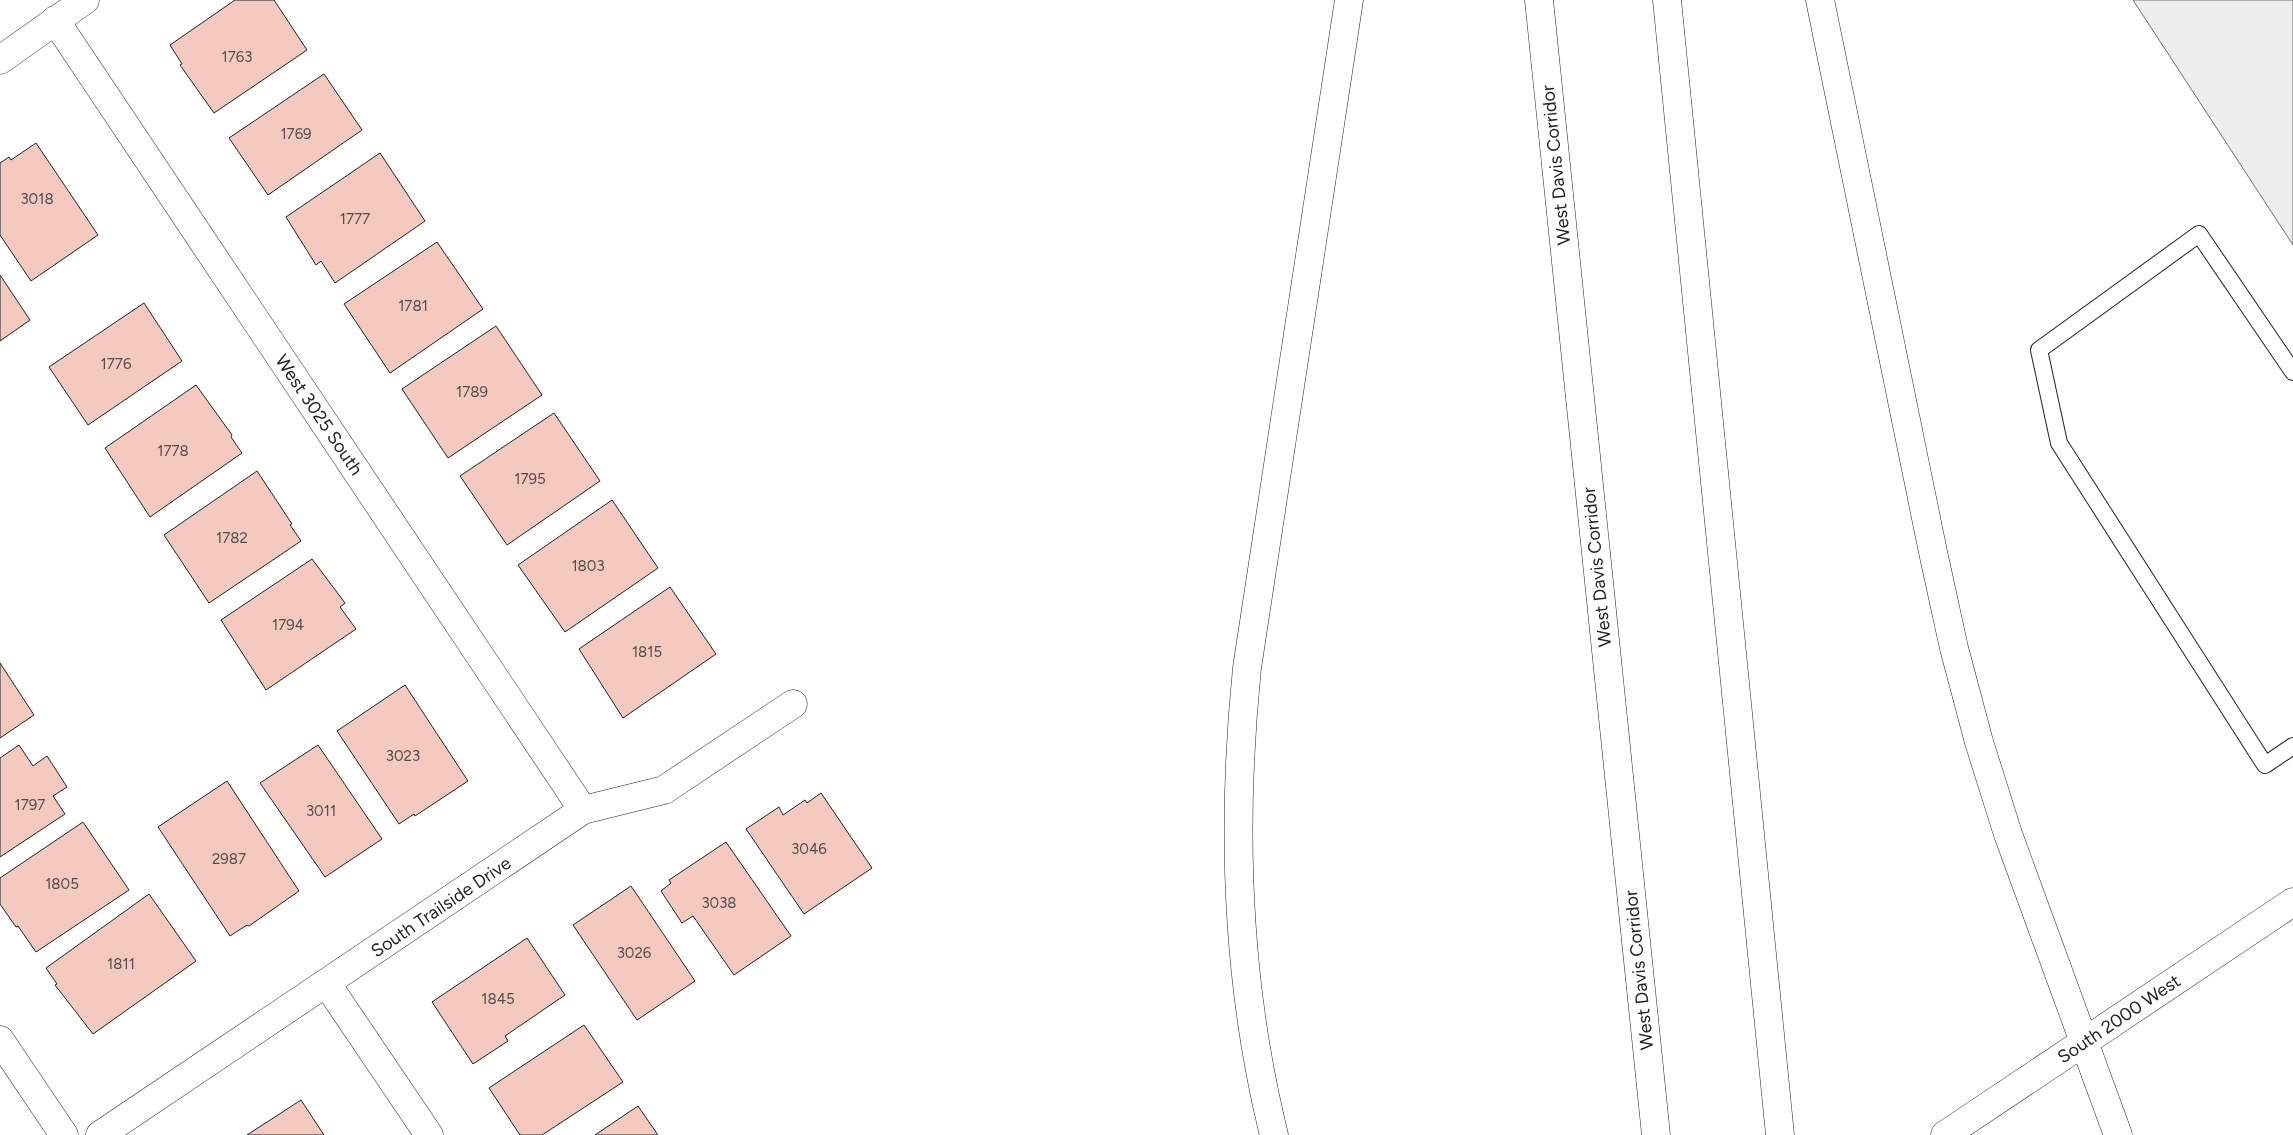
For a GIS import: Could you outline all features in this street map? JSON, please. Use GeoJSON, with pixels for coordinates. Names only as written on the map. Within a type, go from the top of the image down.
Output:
{"type":"FeatureCollection","features":[{"type":"Feature","properties":{"kind":"main road"},"geometry":{"type":"LineString","coordinates":[[0,60],[85,0]]}},
{"type":"Feature","properties":{"kind":"main road"},"geometry":{"type":"LineString","coordinates":[[1274,1135],[1254,1040],[1244,966],[1238,891],[1237,817],[1240,742],[1247,668],[1349,0]]}},
{"type":"Feature","properties":{"kind":"main road","name":"West Davis Corridor"},"geometry":{"type":"LineString","coordinates":[[1539,0],[1655,1128]]}},
{"type":"Feature","properties":{"kind":"main road"},"geometry":{"type":"LineString","coordinates":[[1667,0],[1780,1135]]}},
{"type":"Feature","properties":{"kind":"main road"},"geometry":{"type":"LineString","coordinates":[[1820,0],[1932,552],[1954,648],[1979,742],[2008,834],[2118,1135]]}},
{"type":"Feature","properties":{"kind":"main road","name":"West 3025 South"},"geometry":{"type":"LineString","coordinates":[[56,20],[583,810]]}},
{"type":"Feature","properties":{"kind":"main road","name":"South Trailside Drive"},"geometry":{"type":"LineString","coordinates":[[100,1135],[583,810],[664,790],[793,704]]}},
{"type":"Feature","properties":{"kind":"main road","name":"South 2000 West"},"geometry":{"type":"LineString","coordinates":[[1945,1135],[2293,902]]}},
{"type":"Feature","properties":{"kind":"main road"},"geometry":{"type":"LineString","coordinates":[[327,984],[429,1135]]}},
{"type":"Feature","properties":{"kind":"main road"},"geometry":{"type":"LineString","coordinates":[[0,1040],[64,1135]]}},
{"type":"Feature","properties":{"kind":"lane"},"geometry":{"type":"LineString","coordinates":[[2293,372],[2199,234],[2039,350],[2059,443],[2254,748],[2265,765],[2293,746]]}},
{"type":"Feature","properties":{"kind":"shaded area"},"geometry":{"type":"Polygon","coordinates":[[[2133,0],[2293,0],[2293,245],[2133,0]]]}},
{"type":"Feature","properties":{"kind":"building"},"geometry":{"type":"Polygon","coordinates":[[[235,0],[274,0],[307,50],[214,113],[180,65],[182,64],[170,45],[235,0]]]}},
{"type":"Feature","properties":{"kind":"building"},"geometry":{"type":"Polygon","coordinates":[[[324,74],[362,130],[268,195],[229,138],[324,74]]]}},
{"type":"Feature","properties":{"kind":"building"},"geometry":{"type":"Polygon","coordinates":[[[36,143],[98,235],[31,281],[0,235],[0,163],[9,157],[11,160],[36,143]]]}},
{"type":"Feature","properties":{"kind":"building"},"geometry":{"type":"Polygon","coordinates":[[[380,153],[425,221],[335,283],[321,261],[316,265],[286,217],[380,153]]]}},
{"type":"Feature","properties":{"kind":"building"},"geometry":{"type":"Polygon","coordinates":[[[437,242],[483,309],[390,373],[344,304],[437,242]]]}},
{"type":"Feature","properties":{"kind":"building"},"geometry":{"type":"Polygon","coordinates":[[[0,275],[30,320],[0,341],[0,275]]]}},
{"type":"Feature","properties":{"kind":"building"},"geometry":{"type":"Polygon","coordinates":[[[144,303],[182,361],[88,425],[49,367],[144,303]]]}},
{"type":"Feature","properties":{"kind":"building"},"geometry":{"type":"Polygon","coordinates":[[[496,326],[542,395],[448,458],[402,389],[496,326]]]}},
{"type":"Feature","properties":{"kind":"building"},"geometry":{"type":"Polygon","coordinates":[[[196,385],[232,435],[231,437],[242,453],[150,517],[105,448],[196,385]]]}},
{"type":"Feature","properties":{"kind":"building"},"geometry":{"type":"Polygon","coordinates":[[[554,413],[600,481],[507,545],[460,476],[554,413]]]}},
{"type":"Feature","properties":{"kind":"building"},"geometry":{"type":"Polygon","coordinates":[[[257,471],[301,541],[209,603],[164,535],[257,471]]]}},
{"type":"Feature","properties":{"kind":"building"},"geometry":{"type":"Polygon","coordinates":[[[612,500],[658,568],[565,632],[518,565],[612,500]]]}},
{"type":"Feature","properties":{"kind":"building"},"geometry":{"type":"Polygon","coordinates":[[[312,559],[345,603],[340,607],[356,629],[266,690],[221,620],[312,559]]]}},
{"type":"Feature","properties":{"kind":"building"},"geometry":{"type":"Polygon","coordinates":[[[670,587],[716,654],[623,718],[579,649],[670,587]]]}},
{"type":"Feature","properties":{"kind":"building"},"geometry":{"type":"Polygon","coordinates":[[[0,663],[34,715],[0,738],[0,663]]]}},
{"type":"Feature","properties":{"kind":"building"},"geometry":{"type":"Polygon","coordinates":[[[405,685],[468,781],[415,816],[414,814],[399,824],[337,731],[405,685]]]}},
{"type":"Feature","properties":{"kind":"building"},"geometry":{"type":"Polygon","coordinates":[[[19,745],[33,766],[47,756],[67,787],[53,796],[65,814],[0,857],[0,758],[19,745]]]}},
{"type":"Feature","properties":{"kind":"building"},"geometry":{"type":"Polygon","coordinates":[[[318,745],[382,839],[325,877],[260,783],[318,745]]]}},
{"type":"Feature","properties":{"kind":"building"},"geometry":{"type":"Polygon","coordinates":[[[227,781],[299,891],[249,926],[247,925],[230,936],[158,827],[227,781]]]}},
{"type":"Feature","properties":{"kind":"building"},"geometry":{"type":"Polygon","coordinates":[[[821,793],[872,868],[804,914],[746,829],[779,807],[783,815],[805,800],[807,803],[821,793]]]}},
{"type":"Feature","properties":{"kind":"building"},"geometry":{"type":"Polygon","coordinates":[[[83,822],[129,890],[36,952],[0,904],[0,878],[83,822]]]}},
{"type":"Feature","properties":{"kind":"building"},"geometry":{"type":"Polygon","coordinates":[[[726,842],[791,936],[734,975],[693,916],[682,923],[661,891],[671,883],[669,880],[726,842]]]}},
{"type":"Feature","properties":{"kind":"building"},"geometry":{"type":"Polygon","coordinates":[[[631,886],[695,981],[637,1020],[573,925],[631,886]]]}},
{"type":"Feature","properties":{"kind":"building"},"geometry":{"type":"Polygon","coordinates":[[[149,894],[196,961],[93,1034],[55,985],[57,984],[46,968],[149,894]]]}},
{"type":"Feature","properties":{"kind":"building"},"geometry":{"type":"Polygon","coordinates":[[[527,938],[565,995],[505,1036],[508,1041],[473,1064],[432,1002],[527,938]]]}},
{"type":"Feature","properties":{"kind":"building"},"geometry":{"type":"Polygon","coordinates":[[[584,1025],[623,1082],[542,1135],[520,1135],[489,1088],[584,1025]]]}},
{"type":"Feature","properties":{"kind":"building"},"geometry":{"type":"Polygon","coordinates":[[[301,1100],[324,1135],[247,1135],[301,1100]]]}},
{"type":"Feature","properties":{"kind":"building"},"geometry":{"type":"Polygon","coordinates":[[[638,1106],[658,1135],[595,1135],[638,1106]]]}}]}
